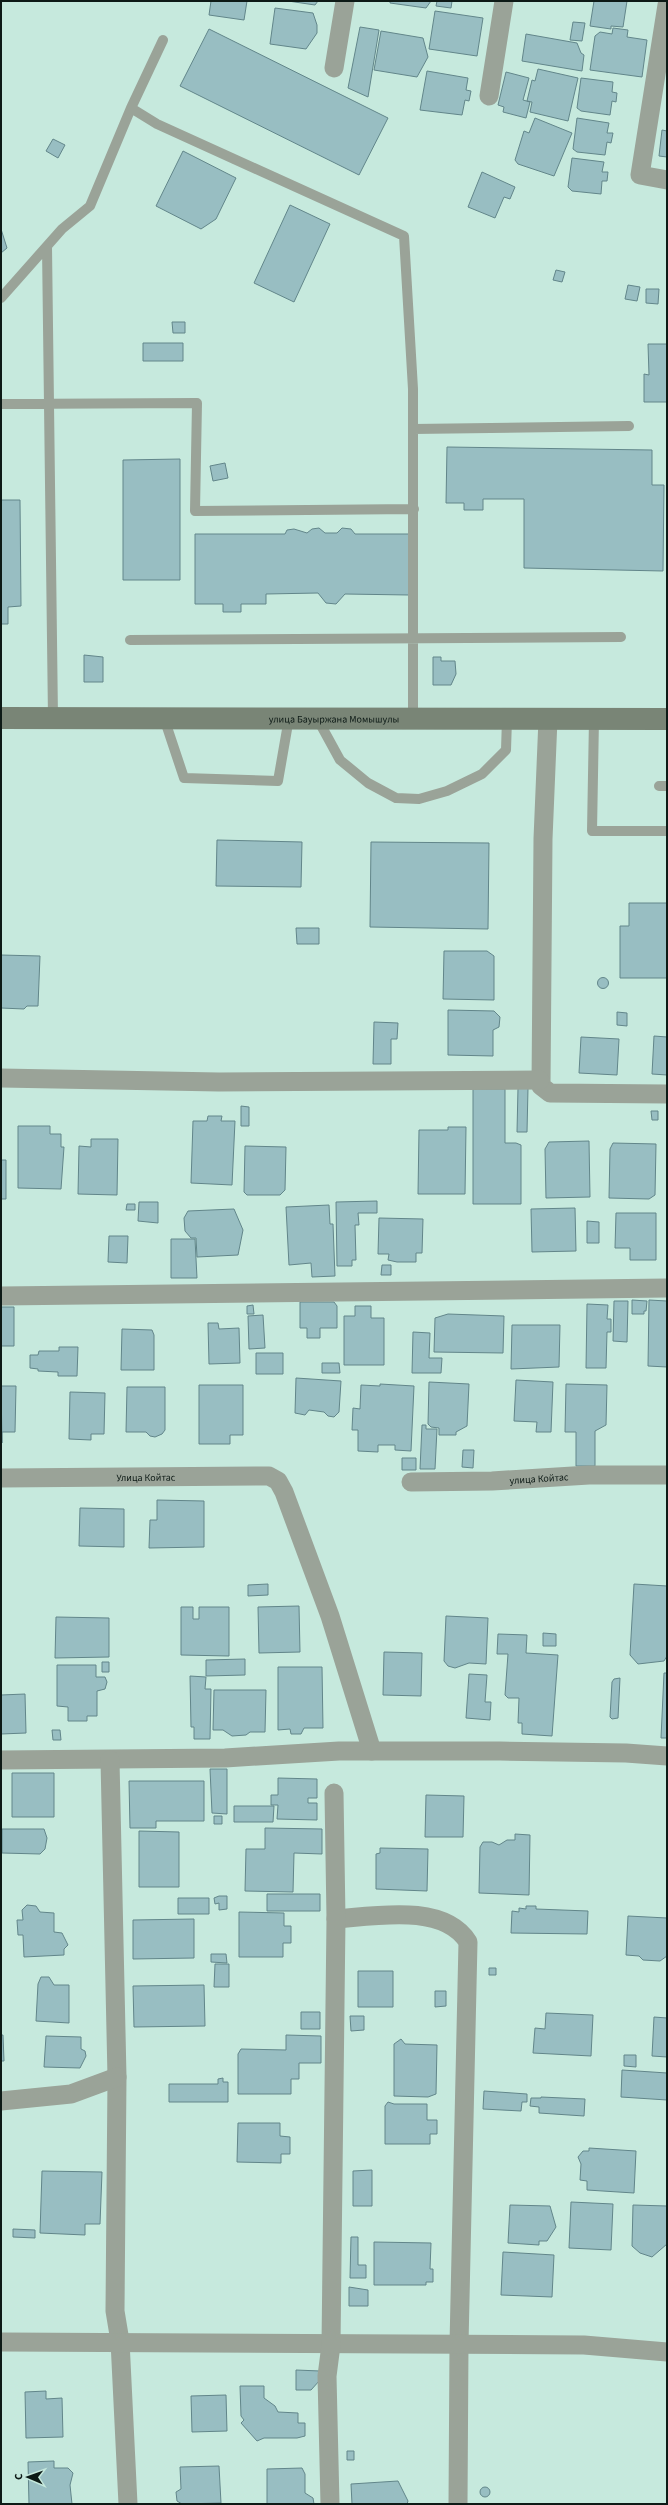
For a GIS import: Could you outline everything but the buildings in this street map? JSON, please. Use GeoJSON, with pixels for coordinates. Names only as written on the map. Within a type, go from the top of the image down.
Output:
{"type":"FeatureCollection","features":[{"type":"Feature","properties":{"kind":"street"},"geometry":{"type":"LineString","coordinates":[[334,68],[345,1]]}},
{"type":"Feature","properties":{"kind":"street"},"geometry":{"type":"LineString","coordinates":[[489,96],[504,1]]}},
{"type":"Feature","properties":{"kind":"street"},"geometry":{"type":"LineString","coordinates":[[667,5],[640,175],[667,180]]}},
{"type":"Feature","properties":{"kind":"street","name":"улица Бауыржана Момышулы"},"geometry":{"type":"LineString","coordinates":[[1,718],[667,719]]}},
{"type":"Feature","properties":{"kind":"street"},"geometry":{"type":"LineString","coordinates":[[548,719],[544,809],[541,1086],[550,1093],[667,1094]]}},
{"type":"Feature","properties":{"kind":"street"},"geometry":{"type":"LineString","coordinates":[[1,1078],[219,1082],[540,1080]]}},
{"type":"Feature","properties":{"kind":"street"},"geometry":{"type":"LineString","coordinates":[[1,1296],[667,1288]]}},
{"type":"Feature","properties":{"kind":"street","name":"улица Койтас"},"geometry":{"type":"LineString","coordinates":[[411,1482],[492,1481],[589,1475],[667,1475]]}},
{"type":"Feature","properties":{"kind":"street","name":"Улица Койтас"},"geometry":{"type":"LineString","coordinates":[[1,1478],[268,1476],[278,1481],[284,1492],[330,1616],[372,1751]]}},
{"type":"Feature","properties":{"kind":"street"},"geometry":{"type":"LineString","coordinates":[[1,1760],[225,1758],[372,1751],[500,1750],[626,1753],[667,1756]]}},
{"type":"Feature","properties":{"kind":"street"},"geometry":{"type":"LineString","coordinates":[[110,1760],[117,2077],[115,2311],[120,2341],[128,2504]]}},
{"type":"Feature","properties":{"kind":"street"},"geometry":{"type":"LineString","coordinates":[[330,2504],[327,2376],[332,2345],[336,1919],[334,1793]]}},
{"type":"Feature","properties":{"kind":"street"},"geometry":{"type":"LineString","coordinates":[[336,1919],[409,1914],[423,1916],[457,1928],[468,1942],[459,2344],[458,2504]]}},
{"type":"Feature","properties":{"kind":"street"},"geometry":{"type":"LineString","coordinates":[[1,2101],[71,2094],[117,2077]]}},
{"type":"Feature","properties":{"kind":"street"},"geometry":{"type":"LineString","coordinates":[[1,2342],[120,2341],[332,2345],[459,2344],[584,2346],[667,2352]]}},
{"type":"Feature","properties":{"kind":"lane"},"geometry":{"type":"LineString","coordinates":[[1,298],[62,229],[90,206],[131,108],[163,40]]}},
{"type":"Feature","properties":{"kind":"lane"},"geometry":{"type":"LineString","coordinates":[[131,108],[165,128],[404,236],[413,429],[413,719]]}},
{"type":"Feature","properties":{"kind":"lane"},"geometry":{"type":"LineString","coordinates":[[47,247],[53,718]]}},
{"type":"Feature","properties":{"kind":"lane"},"geometry":{"type":"LineString","coordinates":[[1,404],[197,403],[195,511],[414,509]]}},
{"type":"Feature","properties":{"kind":"lane"},"geometry":{"type":"LineString","coordinates":[[413,429],[629,426]]}},
{"type":"Feature","properties":{"kind":"lane"},"geometry":{"type":"LineString","coordinates":[[130,640],[621,637]]}},
{"type":"Feature","properties":{"kind":"lane"},"geometry":{"type":"LineString","coordinates":[[164,718],[184,778],[278,781],[290,718]]}},
{"type":"Feature","properties":{"kind":"lane"},"geometry":{"type":"LineString","coordinates":[[317,718],[340,760],[368,783],[396,798],[419,799],[447,791],[482,774],[506,750],[507,719]]}},
{"type":"Feature","properties":{"kind":"lane"},"geometry":{"type":"LineString","coordinates":[[594,719],[592,830],[667,831]]}}]}
